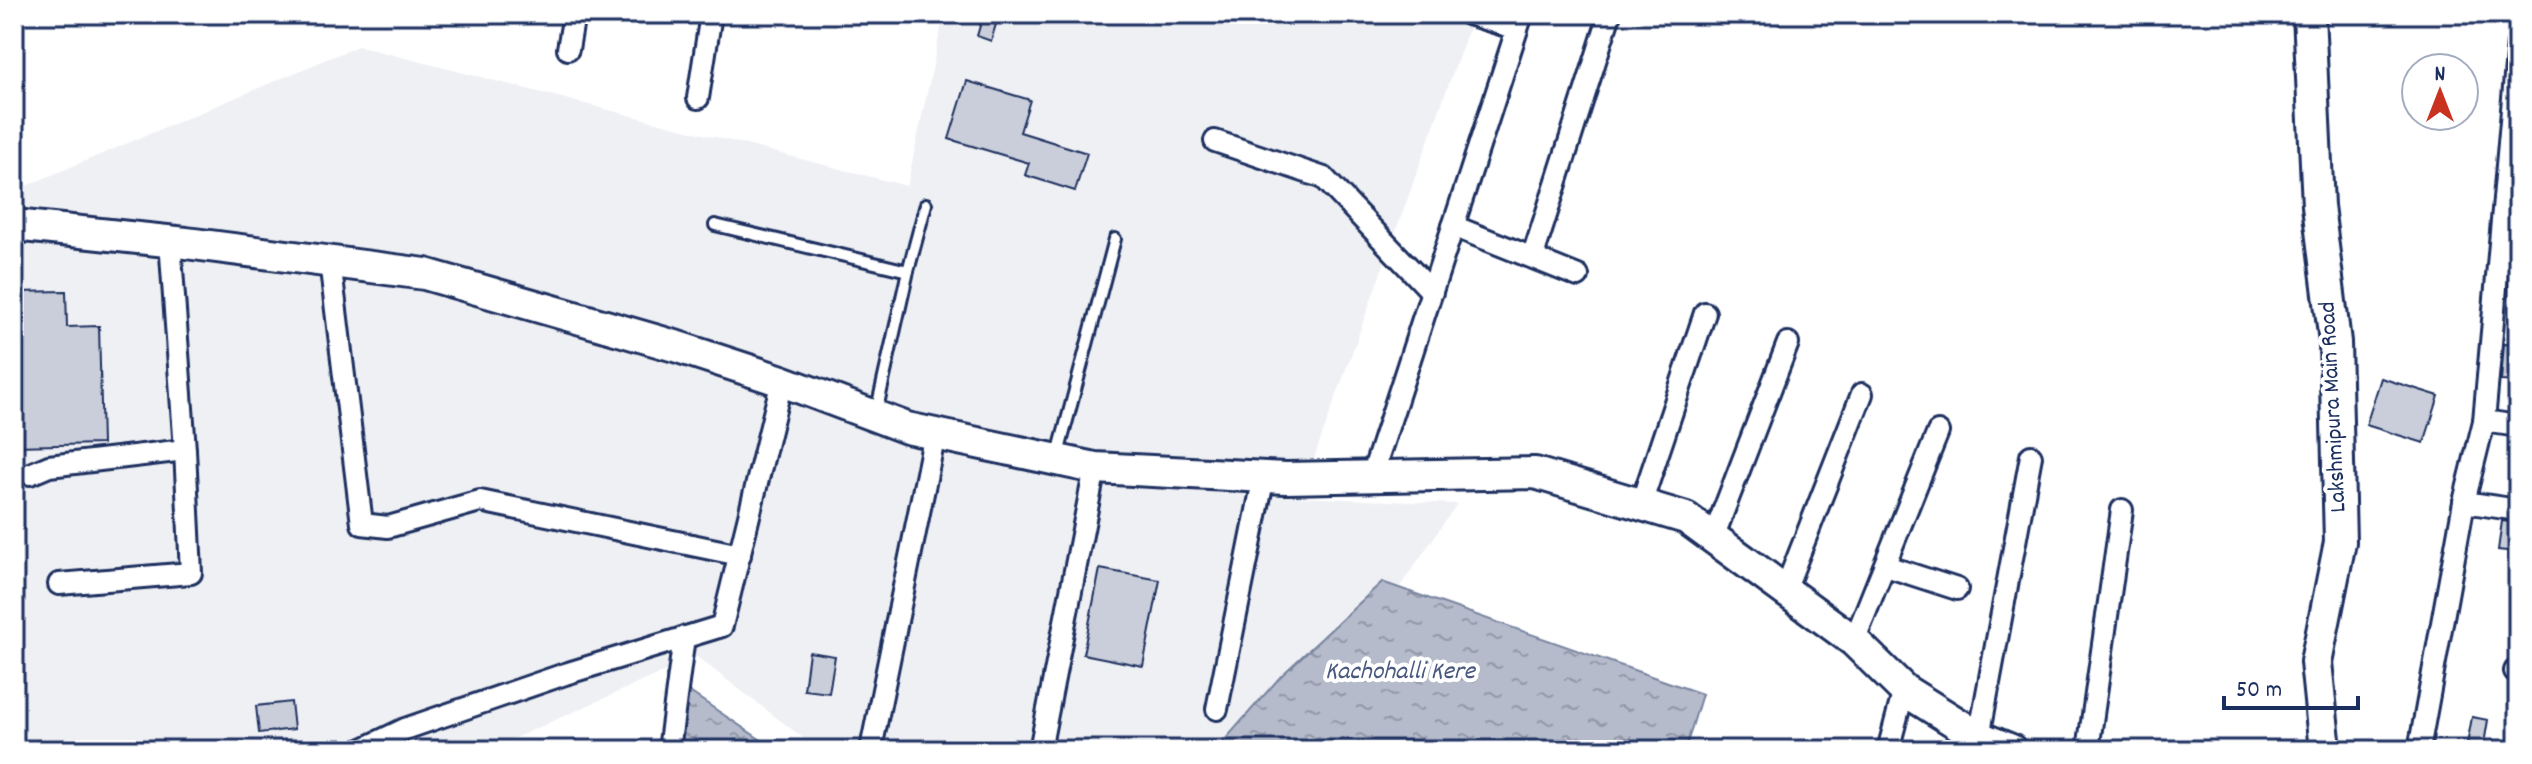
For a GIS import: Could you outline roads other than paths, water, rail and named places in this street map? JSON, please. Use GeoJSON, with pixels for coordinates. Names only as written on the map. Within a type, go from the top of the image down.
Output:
{"type":"FeatureCollection","features":[{"type":"Feature","properties":{"kind":"street"},"geometry":{"type":"LineString","coordinates":[[568,49],[574,14]]}},
{"type":"Feature","properties":{"kind":"street"},"geometry":{"type":"LineString","coordinates":[[698,98],[711,14]]}},
{"type":"Feature","properties":{"kind":"street"},"geometry":{"type":"LineString","coordinates":[[1372,476],[1520,22],[1468,14]]}},
{"type":"Feature","properties":{"kind":"street"},"geometry":{"type":"LineString","coordinates":[[1533,256],[1610,14]]}},
{"type":"Feature","properties":{"kind":"street","name":"Lakshmipura Main Road"},"geometry":{"type":"LineString","coordinates":[[2309,14],[2318,206],[2335,342],[2340,542],[2316,662],[2325,750]]}},
{"type":"Feature","properties":{"kind":"street"},"geometry":{"type":"LineString","coordinates":[[2419,750],[2464,502],[2484,421],[2518,43]]}},
{"type":"Feature","properties":{"kind":"street"},"geometry":{"type":"LineString","coordinates":[[1215,141],[1324,178],[1432,292]]}},
{"type":"Feature","properties":{"kind":"street"},"geometry":{"type":"LineString","coordinates":[[14,225],[170,241],[425,274],[675,346],[782,381],[907,428],[1095,468],[1264,476],[1535,473],[1686,518],[1854,641],[1904,690],[1994,745],[2031,456]]}},
{"type":"Feature","properties":{"kind":"street"},"geometry":{"type":"LineString","coordinates":[[1453,226],[1578,276]]}},
{"type":"Feature","properties":{"kind":"street"},"geometry":{"type":"LineString","coordinates":[[59,584],[191,573],[170,241]]}},
{"type":"Feature","properties":{"kind":"street"},"geometry":{"type":"LineString","coordinates":[[330,261],[362,524],[388,527],[480,501],[740,555]]}},
{"type":"Feature","properties":{"kind":"street"},"geometry":{"type":"LineString","coordinates":[[1641,504],[1705,313]]}},
{"type":"Feature","properties":{"kind":"street"},"geometry":{"type":"LineString","coordinates":[[1713,538],[1788,343]]}},
{"type":"Feature","properties":{"kind":"street"},"geometry":{"type":"LineString","coordinates":[[361,750],[405,729],[565,674],[722,626],[782,381]]}},
{"type":"Feature","properties":{"kind":"street"},"geometry":{"type":"LineString","coordinates":[[1785,590],[1862,394]]}},
{"type":"Feature","properties":{"kind":"street"},"geometry":{"type":"LineString","coordinates":[[2484,421],[2518,426]]}},
{"type":"Feature","properties":{"kind":"street"},"geometry":{"type":"LineString","coordinates":[[1854,641],[1938,432]]}},
{"type":"Feature","properties":{"kind":"street"},"geometry":{"type":"LineString","coordinates":[[871,749],[935,434]]}},
{"type":"Feature","properties":{"kind":"street"},"geometry":{"type":"LineString","coordinates":[[30,474],[49,466],[185,450]]}},
{"type":"Feature","properties":{"kind":"street"},"geometry":{"type":"LineString","coordinates":[[1040,750],[1095,468]]}},
{"type":"Feature","properties":{"kind":"street"},"geometry":{"type":"LineString","coordinates":[[1217,709],[1264,476]]}},
{"type":"Feature","properties":{"kind":"street"},"geometry":{"type":"LineString","coordinates":[[2464,502],[2518,510]]}},
{"type":"Feature","properties":{"kind":"street"},"geometry":{"type":"LineString","coordinates":[[2088,750],[2122,510]]}},
{"type":"Feature","properties":{"kind":"street"},"geometry":{"type":"LineString","coordinates":[[1886,566],[1957,589]]}},
{"type":"Feature","properties":{"kind":"street"},"geometry":{"type":"LineString","coordinates":[[669,750],[684,637]]}},
{"type":"Feature","properties":{"kind":"street"},"geometry":{"type":"LineString","coordinates":[[1888,750],[1904,690]]}},
{"type":"Feature","properties":{"kind":"lane"},"geometry":{"type":"LineString","coordinates":[[875,416],[926,204]]}},
{"type":"Feature","properties":{"kind":"lane"},"geometry":{"type":"LineString","coordinates":[[715,225],[908,271]]}},
{"type":"Feature","properties":{"kind":"lane"},"geometry":{"type":"LineString","coordinates":[[1057,460],[1115,239]]}},
{"type":"Feature","properties":{"kind":"water","name":"Kachohalli Kere"},"geometry":{"type":"Polygon","coordinates":[[[1382,582],[1702,694],[1685,750],[1216,750],[1281,676],[1382,582]]]}},
{"type":"Feature","properties":{"kind":"water"},"geometry":{"type":"Polygon","coordinates":[[[666,676],[776,750],[669,750],[666,676]]]}}]}
